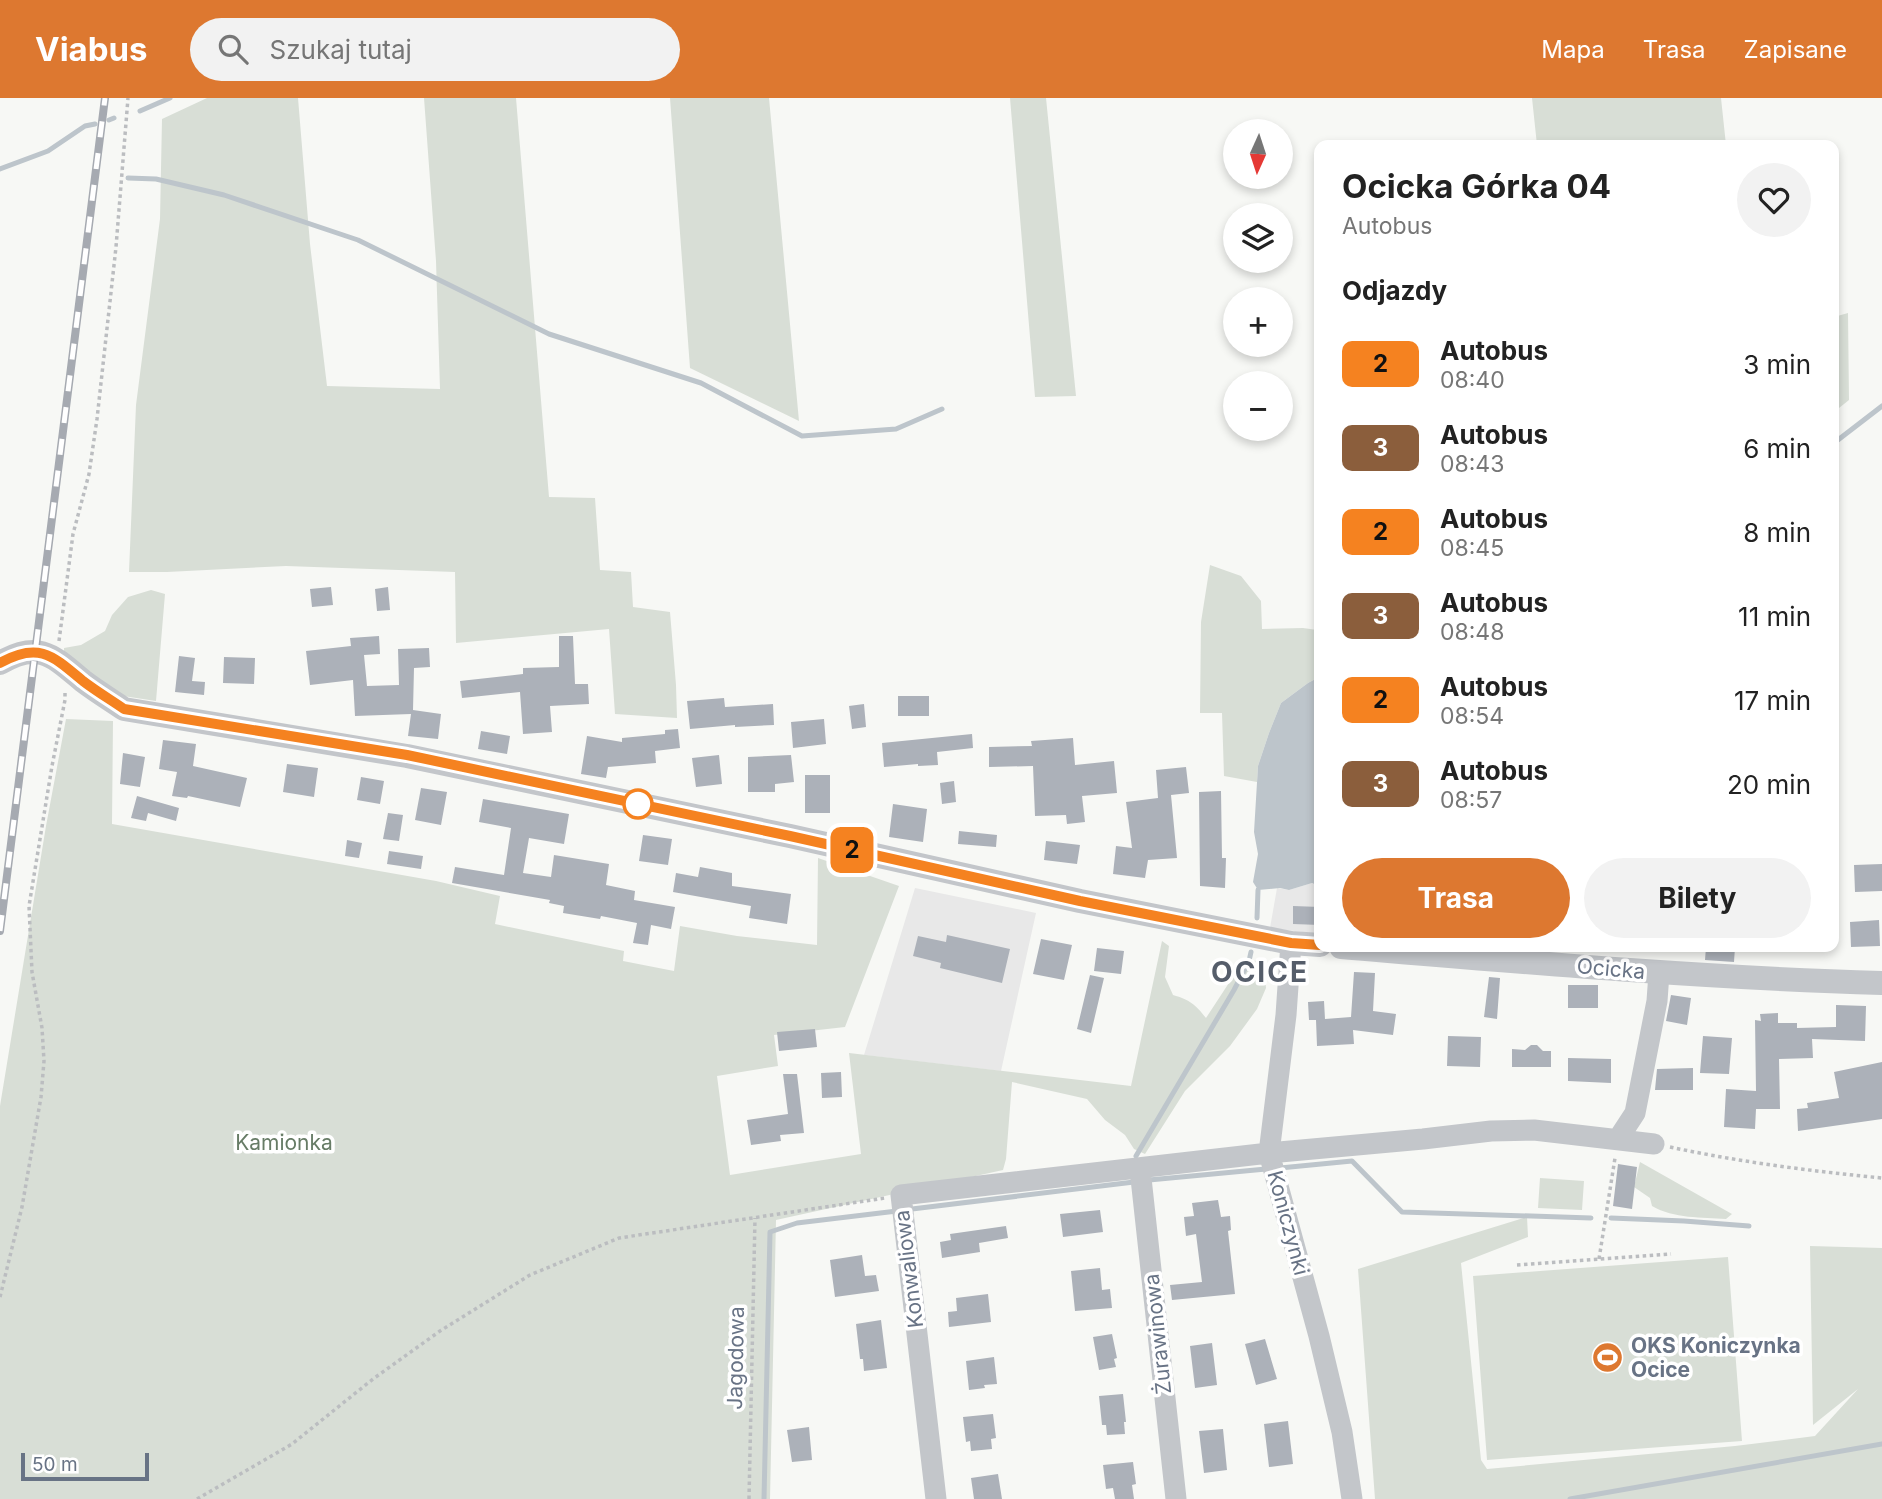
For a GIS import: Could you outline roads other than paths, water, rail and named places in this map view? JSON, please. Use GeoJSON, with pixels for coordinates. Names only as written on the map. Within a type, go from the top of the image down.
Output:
{"type":"FeatureCollection","features":[{"type":"Feature","properties":{"kind":"street"},"geometry":{"type":"LineString","coordinates":[[0,663],[15,654],[28,651],[57,659],[124,709],[407,755],[1080,901],[1291,943],[1314,945]]}},
{"type":"Feature","properties":{"kind":"street","name":"Koniczynki"},"geometry":{"type":"LineString","coordinates":[[1291,943],[1286,1016],[1269,1153],[1319,1336],[1342,1432],[1352,1499]]}},
{"type":"Feature","properties":{"kind":"street","name":"Ocicka"},"geometry":{"type":"LineString","coordinates":[[1402,952],[1659,973],[1882,983]]}},
{"type":"Feature","properties":{"kind":"street"},"geometry":{"type":"LineString","coordinates":[[1618,1139],[1635,1113],[1657,1001],[1659,973]]}},
{"type":"Feature","properties":{"kind":"street","name":"Konwaliowa"},"geometry":{"type":"LineString","coordinates":[[936,1499],[901,1195],[1491,1131],[1534,1130],[1654,1144]]}},
{"type":"Feature","properties":{"kind":"street","name":"Żurawinowa"},"geometry":{"type":"LineString","coordinates":[[1140,1169],[1176,1499]]}},
{"type":"Feature","properties":{"kind":"waterway"},"geometry":{"type":"LineString","coordinates":[[140,111],[170,98]]}},
{"type":"Feature","properties":{"kind":"waterway"},"geometry":{"type":"LineString","coordinates":[[109,120],[114,118]]}},
{"type":"Feature","properties":{"kind":"waterway"},"geometry":{"type":"LineString","coordinates":[[0,169],[48,151],[85,126],[95,124]]}},
{"type":"Feature","properties":{"kind":"waterway"},"geometry":{"type":"LineString","coordinates":[[128,178],[156,179],[224,195],[358,240],[549,334],[701,383],[802,436],[896,429],[942,409]]}},
{"type":"Feature","properties":{"kind":"waterway"},"geometry":{"type":"LineString","coordinates":[[1839,439],[1882,406]]}},
{"type":"Feature","properties":{"kind":"waterway"},"geometry":{"type":"LineString","coordinates":[[1257,918],[1258,890]]}},
{"type":"Feature","properties":{"kind":"waterway"},"geometry":{"type":"LineString","coordinates":[[1136,1156],[1234,990],[1251,952]]}},
{"type":"Feature","properties":{"kind":"waterway"},"geometry":{"type":"LineString","coordinates":[[1280,1168],[1352,1161],[1402,1212],[1591,1218]]}},
{"type":"Feature","properties":{"kind":"waterway"},"geometry":{"type":"LineString","coordinates":[[1149,1180],[1266,1169]]}},
{"type":"Feature","properties":{"kind":"waterway"},"geometry":{"type":"LineString","coordinates":[[912,1209],[1134,1182]]}},
{"type":"Feature","properties":{"kind":"waterway"},"geometry":{"type":"LineString","coordinates":[[764,1499],[770,1232],[797,1223],[897,1211]]}},
{"type":"Feature","properties":{"kind":"waterway"},"geometry":{"type":"LineString","coordinates":[[1611,1218],[1749,1226]]}},
{"type":"Feature","properties":{"kind":"waterway"},"geometry":{"type":"LineString","coordinates":[[1570,1499],[1882,1444]]}},
{"type":"Feature","properties":{"kind":"railway"},"geometry":{"type":"LineString","coordinates":[[0,931],[105,98]]}},
{"type":"Feature","properties":{"kind":"place","name":"OKS Koniczynka Ocice"},"geometry":{"type":"Point","coordinates":[1608,1358]}},
{"type":"Feature","properties":{"kind":"district","name":"OCICE"},"geometry":{"type":"Point","coordinates":[1260,972]}},
{"type":"Feature","properties":{"kind":"park label","name":"Kamionka"},"geometry":{"type":"Point","coordinates":[284,1143]}}]}
